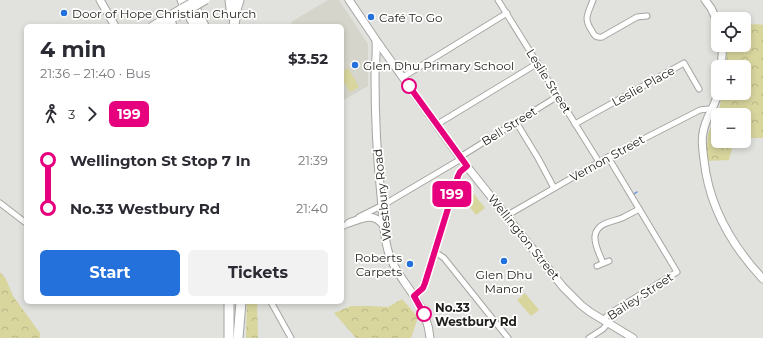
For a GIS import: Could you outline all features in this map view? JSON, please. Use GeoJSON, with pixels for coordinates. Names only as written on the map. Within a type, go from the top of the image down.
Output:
{"type":"FeatureCollection","features":[{"type":"Feature","properties":{"kind":"highway"},"geometry":{"type":"LineString","coordinates":[[191,0],[203,24]]}},
{"type":"Feature","properties":{"kind":"highway"},"geometry":{"type":"LineString","coordinates":[[230,0],[234,24]]}},
{"type":"Feature","properties":{"kind":"highway"},"geometry":{"type":"LineString","coordinates":[[234,24],[239,0]]}},
{"type":"Feature","properties":{"kind":"highway"},"geometry":{"type":"LineString","coordinates":[[182,4],[194,24]]}},
{"type":"Feature","properties":{"kind":"highway"},"geometry":{"type":"LineString","coordinates":[[229,304],[229,338]]}},
{"type":"Feature","properties":{"kind":"highway"},"geometry":{"type":"LineString","coordinates":[[238,338],[239,304]]}},
{"type":"Feature","properties":{"kind":"main road"},"geometry":{"type":"LineString","coordinates":[[100,0],[114,24]]}},
{"type":"Feature","properties":{"kind":"main road"},"geometry":{"type":"LineString","coordinates":[[170,20],[182,4],[196,0]]}},
{"type":"Feature","properties":{"kind":"main road"},"geometry":{"type":"LineString","coordinates":[[182,4],[189,6],[200,0]]}},
{"type":"Feature","properties":{"kind":"main road"},"geometry":{"type":"LineString","coordinates":[[158,24],[170,20],[206,0]]}},
{"type":"Feature","properties":{"kind":"main road","name":"Wellington Street"},"geometry":{"type":"LineString","coordinates":[[349,0],[460,158],[563,286],[590,312],[634,338]]}},
{"type":"Feature","properties":{"kind":"main road"},"geometry":{"type":"LineString","coordinates":[[705,0],[713,12]]}},
{"type":"Feature","properties":{"kind":"main road","name":"Westbury Road"},"geometry":{"type":"LineString","coordinates":[[376,40],[375,77],[378,167],[384,227],[389,254],[393,264],[414,296],[427,321],[430,338]]}},
{"type":"Feature","properties":{"kind":"main road"},"geometry":{"type":"LineString","coordinates":[[711,112],[704,127],[702,141],[704,166],[711,195],[730,237],[763,279]]}},
{"type":"Feature","properties":{"kind":"main road"},"geometry":{"type":"LineString","coordinates":[[349,222],[371,217],[379,220],[384,227]]}},
{"type":"Feature","properties":{"kind":"street","name":"Leslie Street"},"geometry":{"type":"LineString","coordinates":[[498,0],[599,162]]}},
{"type":"Feature","properties":{"kind":"street"},"geometry":{"type":"LineString","coordinates":[[593,0],[586,21],[593,34],[598,38],[602,38],[637,18],[647,16]]}},
{"type":"Feature","properties":{"kind":"street"},"geometry":{"type":"LineString","coordinates":[[403,77],[507,14]]}},
{"type":"Feature","properties":{"kind":"street"},"geometry":{"type":"LineString","coordinates":[[436,125],[538,63]]}},
{"type":"Feature","properties":{"kind":"street","name":"Leslie Place"},"geometry":{"type":"LineString","coordinates":[[575,124],[684,63],[700,89]]}},
{"type":"Feature","properties":{"kind":"street","name":"Bell Street"},"geometry":{"type":"LineString","coordinates":[[344,226],[382,205],[460,158],[558,96]]}},
{"type":"Feature","properties":{"kind":"street","name":"Vernon Street"},"geometry":{"type":"LineString","coordinates":[[506,216],[608,157],[700,110],[711,110]]}},
{"type":"Feature","properties":{"kind":"street"},"geometry":{"type":"LineString","coordinates":[[516,122],[554,188]]}},
{"type":"Feature","properties":{"kind":"street"},"geometry":{"type":"LineString","coordinates":[[603,263],[595,239],[598,229],[612,220],[622,218],[639,208],[608,157]]}},
{"type":"Feature","properties":{"kind":"street"},"geometry":{"type":"LineString","coordinates":[[414,296],[418,294],[423,287],[458,176],[467,166]]}},
{"type":"Feature","properties":{"kind":"street"},"geometry":{"type":"LineString","coordinates":[[0,203],[24,221]]}},
{"type":"Feature","properties":{"kind":"street","name":"Bailey Street"},"geometry":{"type":"LineString","coordinates":[[589,338],[603,329],[609,314],[677,272],[639,208]]}},
{"type":"Feature","properties":{"kind":"street"},"geometry":{"type":"LineString","coordinates":[[435,252],[444,258],[508,338]]}},
{"type":"Feature","properties":{"kind":"street"},"geometry":{"type":"LineString","coordinates":[[597,266],[609,261]]}},
{"type":"Feature","properties":{"kind":"street"},"geometry":{"type":"LineString","coordinates":[[272,304],[291,338]]}},
{"type":"Feature","properties":{"kind":"shaded area","name":"Glen Dhu Primary School"},"geometry":{"type":"Polygon","coordinates":[[[328,0],[339,0],[368,44],[368,86],[344,100],[344,24],[292,24],[291,22],[328,0]]]}},
{"type":"Feature","properties":{"kind":"green space"},"geometry":{"type":"Polygon","coordinates":[[[751,25],[763,25],[763,138],[751,138],[751,108],[719,108],[721,100],[751,100],[751,60],[726,60],[727,52],[751,52],[751,25]]]}},
{"type":"Feature","properties":{"kind":"green space"},"geometry":{"type":"Polygon","coordinates":[[[348,68],[359,87],[350,92],[344,82],[344,71],[348,68]]]}},
{"type":"Feature","properties":{"kind":"green space"},"geometry":{"type":"Polygon","coordinates":[[[711,127],[711,148],[732,148],[729,160],[706,161],[708,134],[711,127]]]}},
{"type":"Feature","properties":{"kind":"green space"},"geometry":{"type":"Polygon","coordinates":[[[470,189],[485,208],[476,215],[461,196],[470,189]]]}},
{"type":"Feature","properties":{"kind":"green space"},"geometry":{"type":"Polygon","coordinates":[[[0,272],[6,279],[13,296],[40,333],[40,338],[0,338],[0,272]]]}},
{"type":"Feature","properties":{"kind":"green space"},"geometry":{"type":"Polygon","coordinates":[[[525,293],[539,310],[531,316],[517,300],[525,293]]]}},
{"type":"Feature","properties":{"kind":"green space"},"geometry":{"type":"Polygon","coordinates":[[[402,299],[418,317],[411,338],[356,338],[334,313],[351,306],[388,307],[402,299]]]}},
{"type":"Feature","properties":{"kind":"green space"},"geometry":{"type":"Polygon","coordinates":[[[247,304],[257,304],[258,338],[246,338],[247,304]]]}},
{"type":"Feature","properties":{"kind":"waterway"},"geometry":{"type":"LineString","coordinates":[[632,195],[637,192]]}},
{"type":"Feature","properties":{"kind":"bus line","name":"199"},"geometry":{"type":"LineString","coordinates":[[409,86],[467,166],[458,176],[423,288],[414,296],[424,314]]}},
{"type":"Feature","properties":{"kind":"place","name":"Door of Hope Christian Church"},"geometry":{"type":"Point","coordinates":[64,13]}},
{"type":"Feature","properties":{"kind":"place","name":"Café To Go"},"geometry":{"type":"Point","coordinates":[371,17]}},
{"type":"Feature","properties":{"kind":"place","name":"Glen Dhu Primary School"},"geometry":{"type":"Point","coordinates":[355,65]}},
{"type":"Feature","properties":{"kind":"place","name":"Glen Dhu Manor"},"geometry":{"type":"Point","coordinates":[504,261]}},
{"type":"Feature","properties":{"kind":"place","name":"Roberts Carpets"},"geometry":{"type":"Point","coordinates":[410,264]}},
{"type":"Feature","properties":{"kind":"place","name":"No.33 Westbury Rd"},"geometry":{"type":"Point","coordinates":[424,314]}}]}
